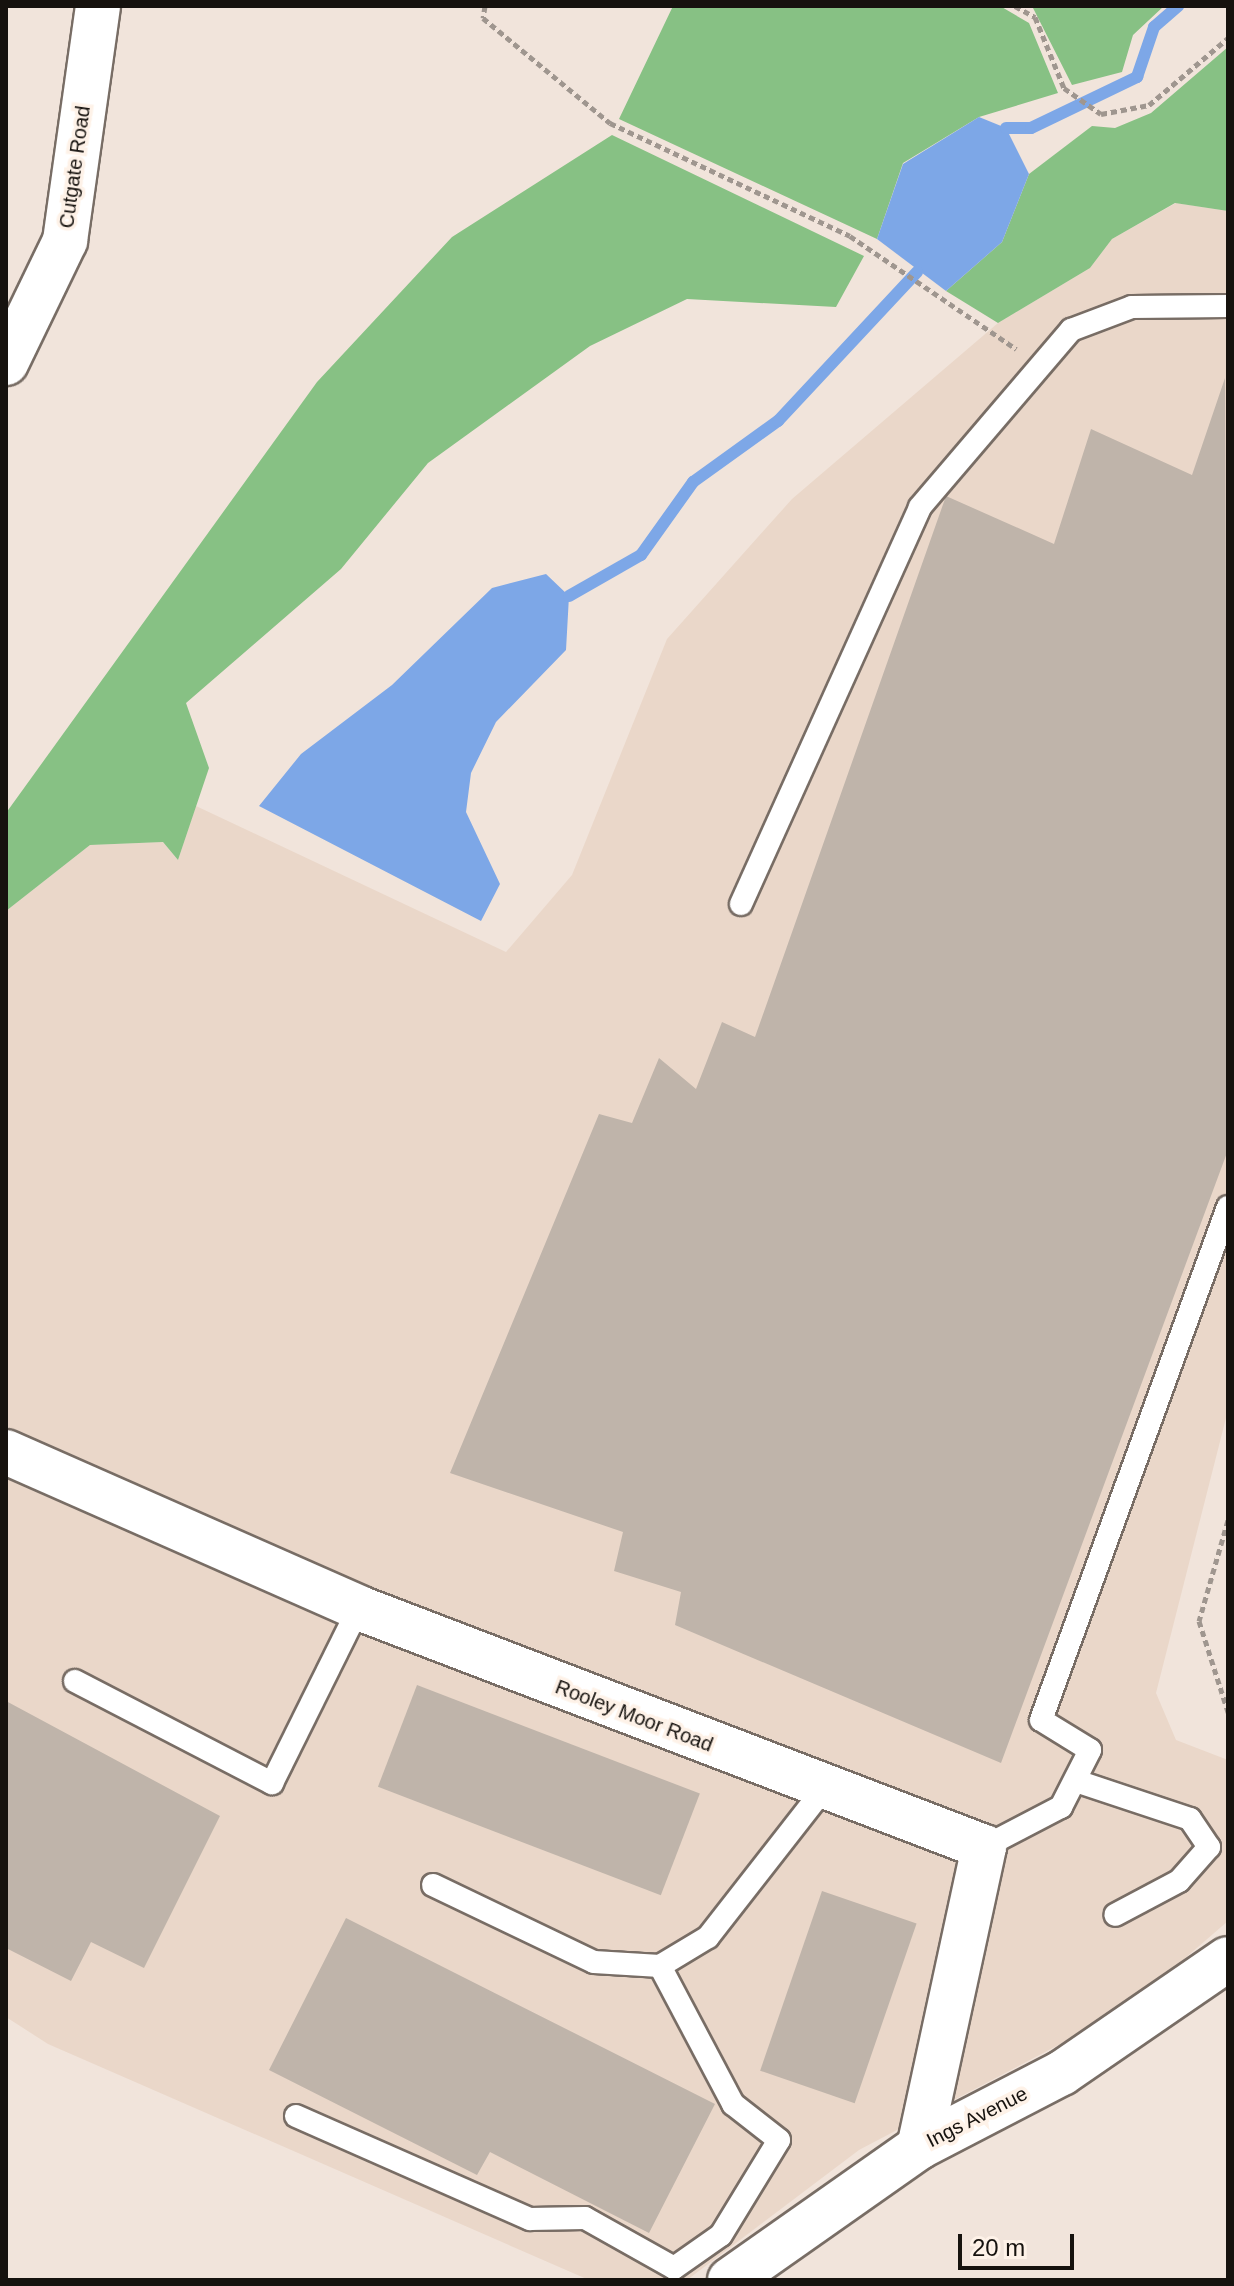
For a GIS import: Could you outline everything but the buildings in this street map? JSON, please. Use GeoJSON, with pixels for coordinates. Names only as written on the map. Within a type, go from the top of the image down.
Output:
{"type":"FeatureCollection","features":[{"type":"Feature","properties":{"kind":"street","name":"Cutgate Road"},"geometry":{"type":"LineString","coordinates":[[6,363],[65,241],[98,6]]}},
{"type":"Feature","properties":{"kind":"street","name":"Rooley Moor Road"},"geometry":{"type":"LineString","coordinates":[[6,1452],[359,1608],[823,1790],[984,1847]]}},
{"type":"Feature","properties":{"kind":"street"},"geometry":{"type":"LineString","coordinates":[[919,2147],[984,1847]]}},
{"type":"Feature","properties":{"kind":"street","name":"Ings Avenue"},"geometry":{"type":"LineString","coordinates":[[730,2280],[919,2147],[1062,2073],[1228,1959]]}},
{"type":"Feature","properties":{"kind":"lane"},"geometry":{"type":"LineString","coordinates":[[741,904],[920,507],[1071,330],[1132,307],[1228,306]]}},
{"type":"Feature","properties":{"kind":"lane"},"geometry":{"type":"LineString","coordinates":[[984,1847],[1061,1807],[1090,1750],[1041,1720],[1228,1207]]}},
{"type":"Feature","properties":{"kind":"lane"},"geometry":{"type":"LineString","coordinates":[[75,1681],[272,1783],[359,1608]]}},
{"type":"Feature","properties":{"kind":"lane"},"geometry":{"type":"LineString","coordinates":[[1076,1781],[1190,1819],[1209,1847],[1179,1881],[1115,1915]]}},
{"type":"Feature","properties":{"kind":"lane"},"geometry":{"type":"LineString","coordinates":[[433,1885],[594,1962],[660,1966],[708,1937],[823,1790]]}},
{"type":"Feature","properties":{"kind":"lane"},"geometry":{"type":"LineString","coordinates":[[296,2116],[530,2219],[585,2218],[674,2268],[721,2235],[779,2140],[733,2104],[660,1966]]}},
{"type":"Feature","properties":{"kind":"path"},"geometry":{"type":"LineString","coordinates":[[485,6],[483,18],[610,123],[850,236],[1041,366]]}},
{"type":"Feature","properties":{"kind":"path"},"geometry":{"type":"LineString","coordinates":[[1015,6],[1035,17],[1064,88],[1101,114],[1149,105],[1228,38]]}},
{"type":"Feature","properties":{"kind":"path"},"geometry":{"type":"LineString","coordinates":[[1228,1520],[1199,1621],[1228,1712]]}},
{"type":"Feature","properties":{"kind":"shaded area"},"geometry":{"type":"Polygon","coordinates":[[[1176,203],[1228,211],[1228,1410],[1156,1693],[1176,1740],[1228,1760],[1228,1921],[1125,2010],[859,2150],[687,2280],[589,2280],[48,2044],[6,2017],[6,911],[90,845],[163,842],[178,860],[196,806],[506,952],[572,875],[667,639],[792,499],[998,323],[1090,268],[1112,239],[1176,203]]]}},
{"type":"Feature","properties":{"kind":"green space"},"geometry":{"type":"Polygon","coordinates":[[[673,6],[1000,6],[1029,23],[1058,93],[979,117],[903,163],[877,239],[619,119],[673,6]]]}},
{"type":"Feature","properties":{"kind":"green space"},"geometry":{"type":"Polygon","coordinates":[[[1032,6],[1164,6],[1133,35],[1122,72],[1072,85],[1032,6]]]}},
{"type":"Feature","properties":{"kind":"green space"},"geometry":{"type":"Polygon","coordinates":[[[1228,47],[1228,211],[1175,203],[1112,239],[1090,268],[998,323],[946,291],[1002,242],[1029,174],[1092,126],[1115,128],[1151,113],[1228,47]]]}},
{"type":"Feature","properties":{"kind":"green space"},"geometry":{"type":"Polygon","coordinates":[[[612,135],[864,256],[836,307],[687,299],[590,346],[428,463],[341,569],[186,703],[209,768],[178,860],[163,842],[90,845],[6,911],[6,813],[317,382],[452,237],[612,135]]]}},
{"type":"Feature","properties":{"kind":"water"},"geometry":{"type":"Polygon","coordinates":[[[979,117],[1006,128],[1029,174],[1002,242],[946,291],[877,239],[903,164],[979,117]]]}},
{"type":"Feature","properties":{"kind":"water"},"geometry":{"type":"Polygon","coordinates":[[[546,574],[569,596],[566,650],[496,722],[471,773],[466,812],[500,884],[481,921],[259,806],[301,754],[392,685],[492,588],[546,574]]]}},
{"type":"Feature","properties":{"kind":"waterway"},"geometry":{"type":"LineString","coordinates":[[1006,128],[1031,128],[1137,77],[1154,27],[1178,6]]}},
{"type":"Feature","properties":{"kind":"waterway"},"geometry":{"type":"LineString","coordinates":[[569,596],[641,555],[693,482],[778,421],[917,272]]}}]}
